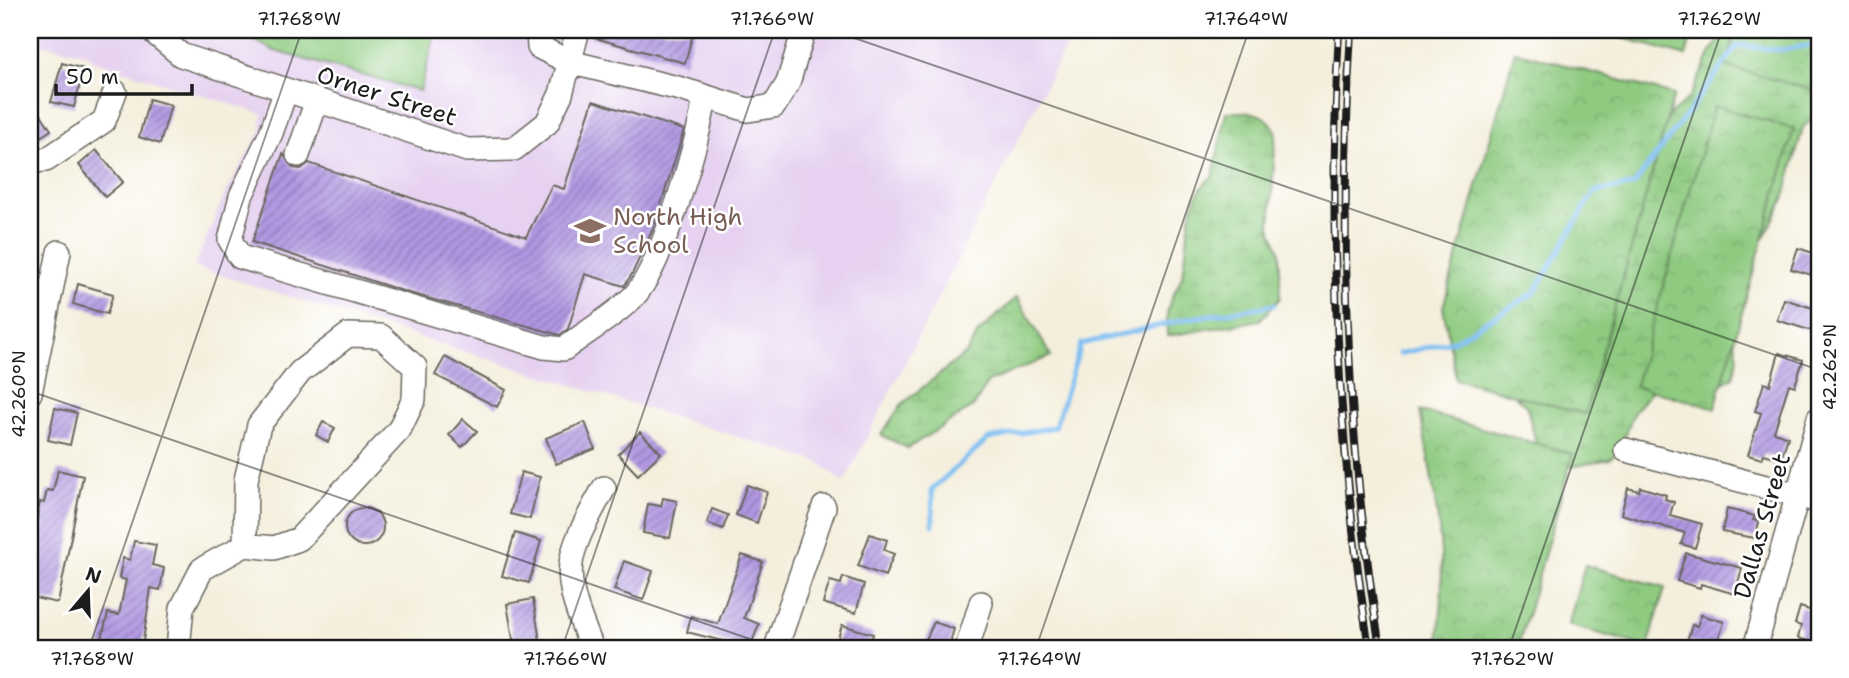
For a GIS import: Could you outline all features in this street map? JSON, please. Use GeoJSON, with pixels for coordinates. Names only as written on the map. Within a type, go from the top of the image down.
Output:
{"type":"FeatureCollection","features":[{"type":"Feature","properties":{"kind":"street","name":"Orner Street"},"geometry":{"type":"LineString","coordinates":[[151,30],[181,55],[467,150],[514,149],[547,123],[561,94],[578,30]]}},
{"type":"Feature","properties":{"kind":"street"},"geometry":{"type":"LineString","coordinates":[[538,30],[539,47],[569,62],[748,110],[774,106],[788,83],[804,30]]}},
{"type":"Feature","properties":{"kind":"street"},"geometry":{"type":"LineString","coordinates":[[286,90],[271,133],[241,196],[230,240],[240,257],[544,347],[564,349],[633,297],[646,281],[680,194],[705,97]]}},
{"type":"Feature","properties":{"kind":"street"},"geometry":{"type":"LineString","coordinates":[[30,161],[46,160],[104,121],[115,92]]}},
{"type":"Feature","properties":{"kind":"street"},"geometry":{"type":"LineString","coordinates":[[298,155],[317,100]]}},
{"type":"Feature","properties":{"kind":"street"},"geometry":{"type":"LineString","coordinates":[[30,393],[59,252]]}},
{"type":"Feature","properties":{"kind":"street"},"geometry":{"type":"LineString","coordinates":[[178,648],[182,608],[202,569],[245,545],[274,548],[299,539],[399,430],[414,399],[415,367],[381,336],[348,335],[300,372],[259,425],[246,480],[245,545]]}},
{"type":"Feature","properties":{"kind":"street","name":"Dallas Street"},"geometry":{"type":"LineString","coordinates":[[1755,648],[1809,497],[1819,418]]}},
{"type":"Feature","properties":{"kind":"street"},"geometry":{"type":"LineString","coordinates":[[1626,450],[1809,497]]}},
{"type":"Feature","properties":{"kind":"street"},"geometry":{"type":"LineString","coordinates":[[592,648],[571,595],[569,568],[578,538],[604,488]]}},
{"type":"Feature","properties":{"kind":"street"},"geometry":{"type":"LineString","coordinates":[[776,648],[824,508]]}},
{"type":"Feature","properties":{"kind":"street"},"geometry":{"type":"LineString","coordinates":[[967,648],[981,603]]}},
{"type":"Feature","properties":{"kind":"shaded area","name":"North High School"},"geometry":{"type":"Polygon","coordinates":[[[35,30],[1074,30],[844,483],[818,462],[194,267],[224,195],[261,131],[262,114],[94,61],[86,54],[30,42],[35,30]]]}},
{"type":"Feature","properties":{"kind":"green space"},"geometry":{"type":"Polygon","coordinates":[[[235,30],[436,30],[420,91],[275,51],[235,30]]]}},
{"type":"Feature","properties":{"kind":"green space"},"geometry":{"type":"Polygon","coordinates":[[[1595,30],[1693,30],[1686,56],[1595,30]]]}},
{"type":"Feature","properties":{"kind":"green space"},"geometry":{"type":"Polygon","coordinates":[[[1726,30],[1819,30],[1819,115],[1803,127],[1784,200],[1745,273],[1733,332],[1738,358],[1733,378],[1715,386],[1660,382],[1635,410],[1620,449],[1610,459],[1571,467],[1538,451],[1527,407],[1492,374],[1661,123],[1690,97],[1711,52],[1726,30]]]}},
{"type":"Feature","properties":{"kind":"green space"},"geometry":{"type":"Polygon","coordinates":[[[1736,30],[1819,30],[1819,92],[1726,66],[1736,30]]]}},
{"type":"Feature","properties":{"kind":"green space"},"geometry":{"type":"Polygon","coordinates":[[[1515,51],[1674,95],[1585,414],[1456,379],[1443,307],[1515,51]]]}},
{"type":"Feature","properties":{"kind":"green space"},"geometry":{"type":"Polygon","coordinates":[[[1714,106],[1794,129],[1715,408],[1635,386],[1714,106]]]}},
{"type":"Feature","properties":{"kind":"green space"},"geometry":{"type":"Polygon","coordinates":[[[1226,112],[1248,112],[1261,116],[1272,124],[1276,131],[1270,226],[1280,252],[1280,298],[1260,320],[1167,336],[1167,311],[1183,272],[1192,208],[1203,185],[1213,176],[1226,112]]]}},
{"type":"Feature","properties":{"kind":"green space"},"geometry":{"type":"Polygon","coordinates":[[[1017,297],[1051,356],[988,382],[974,406],[908,448],[881,435],[901,405],[966,353],[978,333],[1017,297]]]}},
{"type":"Feature","properties":{"kind":"green space"},"geometry":{"type":"Polygon","coordinates":[[[1420,411],[1573,454],[1518,648],[1437,648],[1442,586],[1439,529],[1420,411]]]}},
{"type":"Feature","properties":{"kind":"green space"},"geometry":{"type":"Polygon","coordinates":[[[1585,565],[1665,588],[1648,647],[1568,625],[1585,565]]]}},
{"type":"Feature","properties":{"kind":"building"},"geometry":{"type":"Polygon","coordinates":[[[592,30],[694,30],[685,63],[591,37],[592,30]]]}},
{"type":"Feature","properties":{"kind":"building"},"geometry":{"type":"Polygon","coordinates":[[[62,63],[84,69],[74,107],[51,102],[62,63]]]}},
{"type":"Feature","properties":{"kind":"building"},"geometry":{"type":"Polygon","coordinates":[[[149,99],[171,105],[160,144],[139,137],[149,99]]]}},
{"type":"Feature","properties":{"kind":"building"},"geometry":{"type":"Polygon","coordinates":[[[593,101],[684,130],[654,227],[632,274],[624,286],[585,274],[568,329],[560,335],[406,292],[252,242],[283,154],[293,168],[301,169],[309,163],[526,237],[552,185],[564,189],[593,101]]]}},
{"type":"Feature","properties":{"kind":"building"},"geometry":{"type":"Polygon","coordinates":[[[39,111],[51,130],[30,144],[30,117],[39,111]]]}},
{"type":"Feature","properties":{"kind":"building"},"geometry":{"type":"Polygon","coordinates":[[[96,150],[123,182],[105,197],[79,165],[96,150]]]}},
{"type":"Feature","properties":{"kind":"building"},"geometry":{"type":"Polygon","coordinates":[[[1798,248],[1819,255],[1819,277],[1791,269],[1798,248]]]}},
{"type":"Feature","properties":{"kind":"building"},"geometry":{"type":"Polygon","coordinates":[[[78,284],[113,294],[107,314],[73,304],[78,284]]]}},
{"type":"Feature","properties":{"kind":"building"},"geometry":{"type":"Polygon","coordinates":[[[1784,299],[1819,310],[1812,331],[1777,320],[1784,299]]]}},
{"type":"Feature","properties":{"kind":"building"},"geometry":{"type":"Polygon","coordinates":[[[1779,353],[1803,360],[1795,386],[1789,384],[1774,432],[1788,437],[1781,459],[1764,454],[1762,459],[1748,455],[1761,413],[1755,411],[1764,383],[1770,385],[1779,353]]]}},
{"type":"Feature","properties":{"kind":"building"},"geometry":{"type":"Polygon","coordinates":[[[445,357],[506,390],[497,407],[435,375],[445,357]]]}},
{"type":"Feature","properties":{"kind":"building"},"geometry":{"type":"Polygon","coordinates":[[[55,408],[77,413],[70,445],[48,440],[55,408]]]}},
{"type":"Feature","properties":{"kind":"building"},"geometry":{"type":"Polygon","coordinates":[[[463,419],[477,431],[462,447],[449,435],[463,419]]]}},
{"type":"Feature","properties":{"kind":"building"},"geometry":{"type":"Polygon","coordinates":[[[323,422],[335,428],[328,442],[316,435],[323,422]]]}},
{"type":"Feature","properties":{"kind":"building"},"geometry":{"type":"Polygon","coordinates":[[[585,422],[595,449],[556,464],[546,438],[585,422]]]}},
{"type":"Feature","properties":{"kind":"building"},"geometry":{"type":"Polygon","coordinates":[[[640,432],[661,453],[638,475],[618,454],[640,432]]]}},
{"type":"Feature","properties":{"kind":"building"},"geometry":{"type":"Polygon","coordinates":[[[58,470],[83,476],[58,603],[30,597],[30,551],[40,502],[44,503],[47,490],[53,491],[58,470]]]}},
{"type":"Feature","properties":{"kind":"building"},"geometry":{"type":"Polygon","coordinates":[[[521,472],[540,477],[530,519],[510,514],[521,472]]]}},
{"type":"Feature","properties":{"kind":"building"},"geometry":{"type":"Polygon","coordinates":[[[747,485],[767,492],[757,523],[736,515],[747,485]]]}},
{"type":"Feature","properties":{"kind":"building"},"geometry":{"type":"Polygon","coordinates":[[[1640,487],[1666,495],[1665,499],[1674,502],[1670,515],[1702,524],[1695,548],[1681,544],[1685,533],[1621,514],[1628,488],[1639,491],[1640,487]]]}},
{"type":"Feature","properties":{"kind":"building"},"geometry":{"type":"Polygon","coordinates":[[[663,498],[677,501],[670,538],[643,533],[648,504],[661,506],[663,498]]]}},
{"type":"Feature","properties":{"kind":"building"},"geometry":{"type":"Polygon","coordinates":[[[364,508],[378,513],[383,527],[378,541],[364,546],[350,541],[345,527],[350,513],[364,508]]]}},
{"type":"Feature","properties":{"kind":"building"},"geometry":{"type":"Polygon","coordinates":[[[712,509],[728,515],[723,529],[707,523],[712,509]]]}},
{"type":"Feature","properties":{"kind":"building"},"geometry":{"type":"Polygon","coordinates":[[[1727,509],[1755,516],[1753,520],[1759,522],[1755,538],[1722,532],[1727,509]]]}},
{"type":"Feature","properties":{"kind":"building"},"geometry":{"type":"Polygon","coordinates":[[[515,533],[541,541],[529,583],[502,576],[515,533]]]}},
{"type":"Feature","properties":{"kind":"building"},"geometry":{"type":"Polygon","coordinates":[[[870,534],[887,540],[884,550],[894,554],[885,576],[858,566],[870,534]]]}},
{"type":"Feature","properties":{"kind":"building"},"geometry":{"type":"Polygon","coordinates":[[[134,541],[156,545],[152,565],[164,568],[160,590],[151,588],[142,648],[100,646],[108,613],[119,615],[126,580],[119,578],[123,558],[130,560],[134,541]]]}},
{"type":"Feature","properties":{"kind":"building"},"geometry":{"type":"Polygon","coordinates":[[[1686,553],[1742,568],[1735,594],[1701,584],[1700,588],[1677,581],[1686,553]]]}},
{"type":"Feature","properties":{"kind":"building"},"geometry":{"type":"Polygon","coordinates":[[[742,555],[763,562],[744,618],[759,624],[750,648],[687,632],[691,616],[718,624],[742,555]]]}},
{"type":"Feature","properties":{"kind":"building"},"geometry":{"type":"Polygon","coordinates":[[[624,561],[653,571],[643,600],[614,590],[624,561]]]}},
{"type":"Feature","properties":{"kind":"building"},"geometry":{"type":"Polygon","coordinates":[[[843,577],[864,584],[856,613],[823,603],[830,581],[841,584],[843,577]]]}},
{"type":"Feature","properties":{"kind":"building"},"geometry":{"type":"Polygon","coordinates":[[[533,599],[540,640],[514,645],[507,604],[533,599]]]}},
{"type":"Feature","properties":{"kind":"building"},"geometry":{"type":"Polygon","coordinates":[[[1800,607],[1819,613],[1819,640],[1814,638],[1812,642],[1798,638],[1801,626],[1795,624],[1800,607]]]}},
{"type":"Feature","properties":{"kind":"building"},"geometry":{"type":"Polygon","coordinates":[[[1701,615],[1724,622],[1716,648],[1687,641],[1692,625],[1697,626],[1701,615]]]}},
{"type":"Feature","properties":{"kind":"building"},"geometry":{"type":"Polygon","coordinates":[[[934,622],[954,629],[951,639],[953,648],[922,648],[934,622]]]}},
{"type":"Feature","properties":{"kind":"building"},"geometry":{"type":"Polygon","coordinates":[[[842,625],[873,634],[869,648],[835,648],[842,625]]]}},
{"type":"Feature","properties":{"kind":"waterway"},"geometry":{"type":"LineString","coordinates":[[1399,354],[1453,341],[1534,293],[1594,192],[1634,185],[1738,45],[1780,50],[1819,44]]}},
{"type":"Feature","properties":{"kind":"waterway"},"geometry":{"type":"LineString","coordinates":[[933,525],[932,489],[988,439],[1055,427],[1081,344],[1191,318],[1274,305]]}},
{"type":"Feature","properties":{"kind":"railway"},"geometry":{"type":"LineString","coordinates":[[1339,30],[1335,185],[1338,340],[1349,494],[1369,648]]}},
{"type":"Feature","properties":{"kind":"railway"},"geometry":{"type":"LineString","coordinates":[[1351,30],[1346,184],[1349,340],[1360,495],[1380,648]]}},
{"type":"Feature","properties":{"kind":"place","name":"North High School"},"geometry":{"type":"Point","coordinates":[590,231]}}]}
